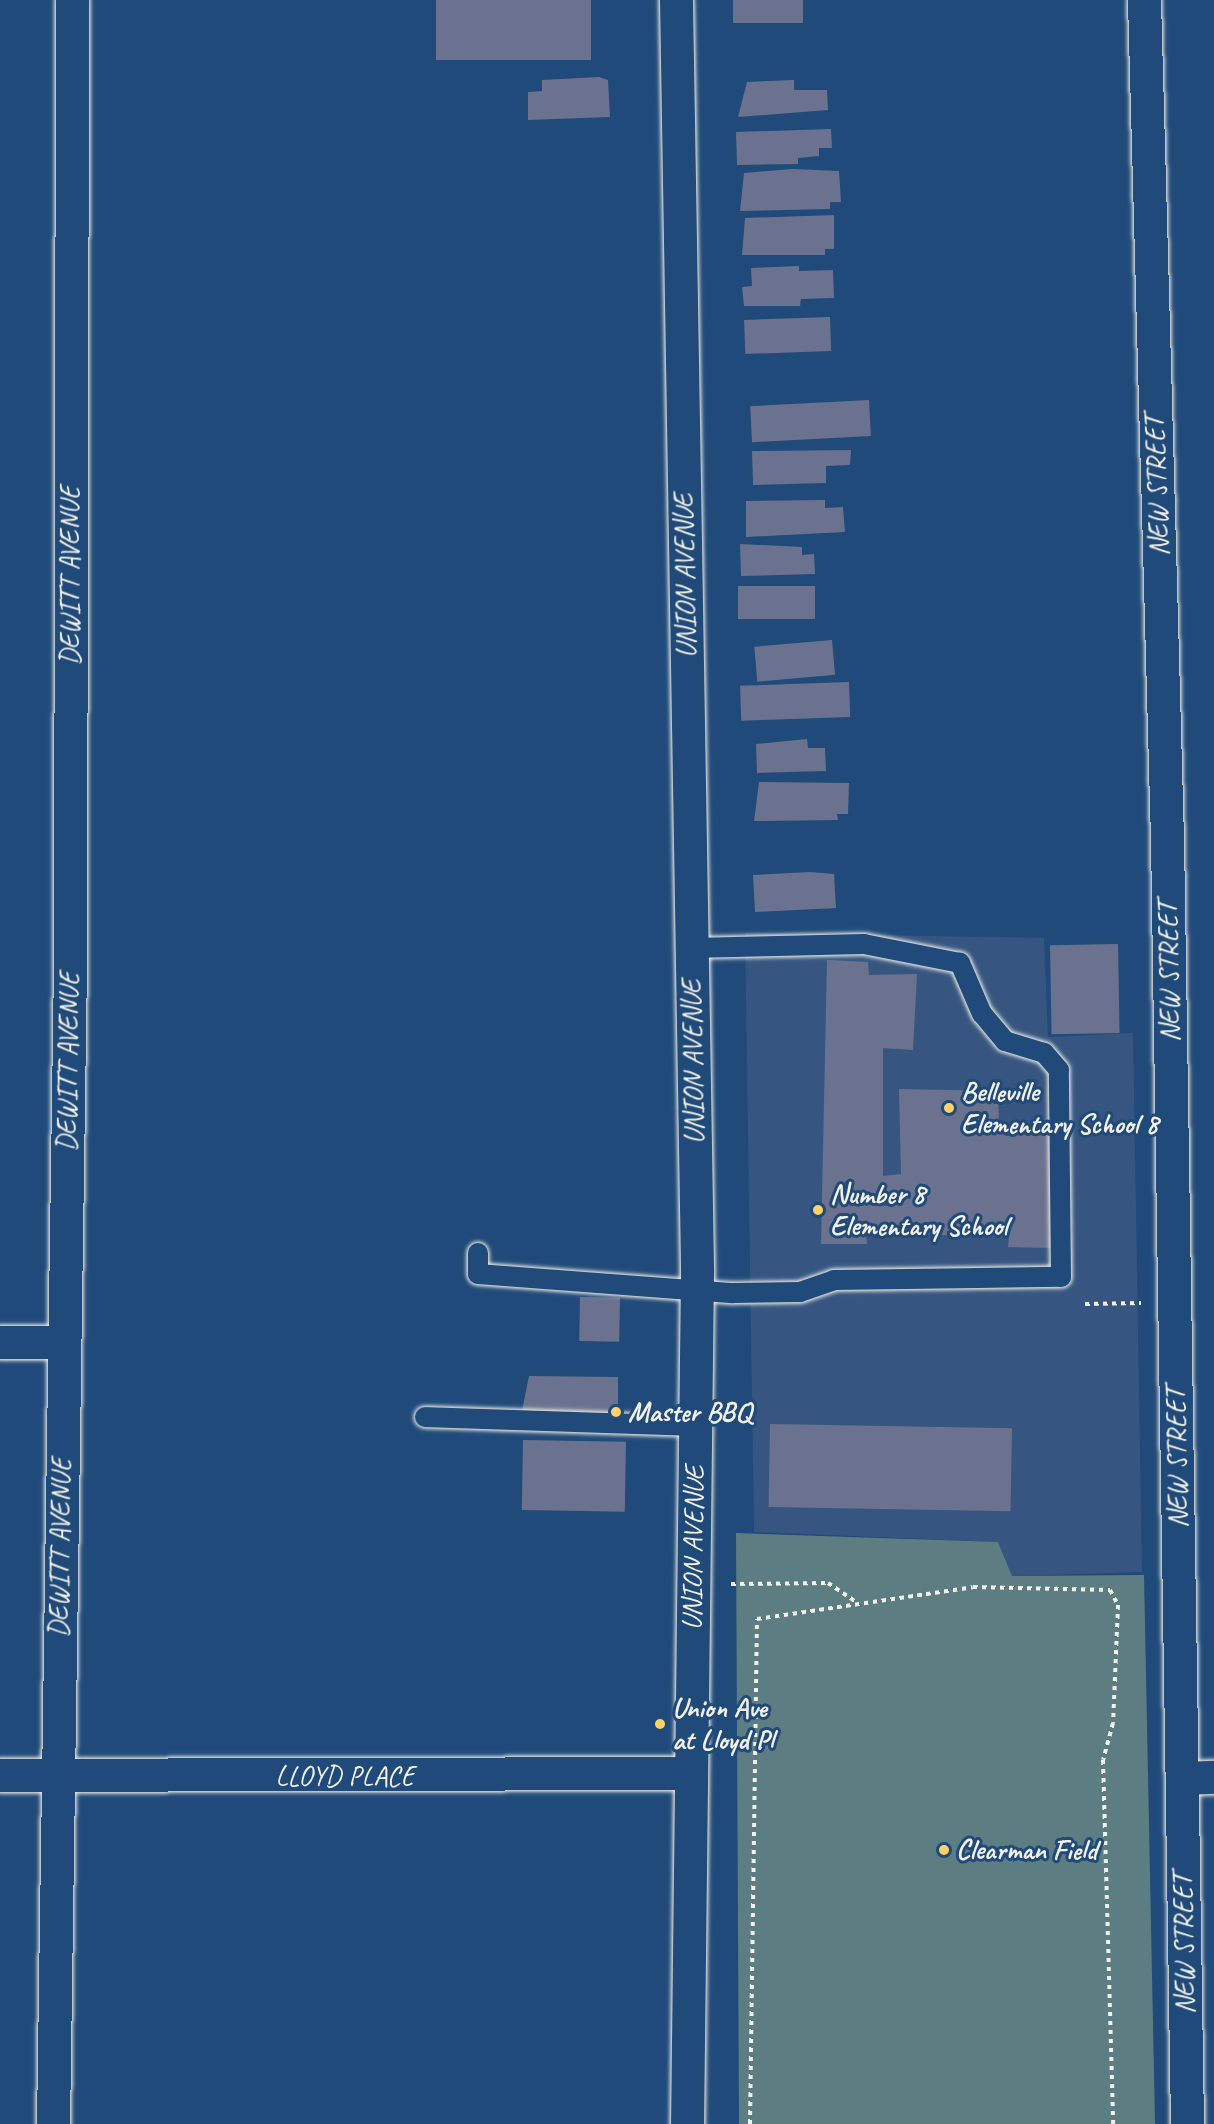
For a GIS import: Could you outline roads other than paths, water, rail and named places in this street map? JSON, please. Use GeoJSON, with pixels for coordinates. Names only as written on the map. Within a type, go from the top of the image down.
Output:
{"type":"FeatureCollection","features":[{"type":"Feature","properties":{"kind":"street","name":"DEWITT AVENUE"},"geometry":{"type":"LineString","coordinates":[[53,2124],[62,1342],[70,950],[72,0]]}},
{"type":"Feature","properties":{"kind":"street","name":"UNION AVENUE"},"geometry":{"type":"LineString","coordinates":[[676,0],[697,1290],[687,2124]]}},
{"type":"Feature","properties":{"kind":"street","name":"NEW STREET"},"geometry":{"type":"LineString","coordinates":[[1144,0],[1167,837],[1187,2124]]}},
{"type":"Feature","properties":{"kind":"street"},"geometry":{"type":"LineString","coordinates":[[0,1342],[62,1342]]}},
{"type":"Feature","properties":{"kind":"street","name":"LLOYD PLACE"},"geometry":{"type":"LineString","coordinates":[[0,1776],[690,1773]]}},
{"type":"Feature","properties":{"kind":"street"},"geometry":{"type":"LineString","coordinates":[[1182,1778],[1214,1777]]}},
{"type":"Feature","properties":{"kind":"lane"},"geometry":{"type":"LineString","coordinates":[[478,1253],[478,1274],[697,1290],[800,1292],[834,1280],[1061,1277],[1059,1070],[1044,1053],[1005,1041],[982,1014],[960,963],[864,944],[691,948]]}},
{"type":"Feature","properties":{"kind":"lane"},"geometry":{"type":"LineString","coordinates":[[425,1417],[694,1426]]}},
{"type":"Feature","properties":{"kind":"place","name":"Belleville Elementary School 8"},"geometry":{"type":"Point","coordinates":[949,1108]}},
{"type":"Feature","properties":{"kind":"place","name":"Number 8 Elementary School"},"geometry":{"type":"Point","coordinates":[818,1210]}},
{"type":"Feature","properties":{"kind":"place","name":"Master BBQ"},"geometry":{"type":"Point","coordinates":[616,1412]}},
{"type":"Feature","properties":{"kind":"place","name":"Union Ave at Lloyd Pl"},"geometry":{"type":"Point","coordinates":[660,1724]}},
{"type":"Feature","properties":{"kind":"place","name":"Clearman Field"},"geometry":{"type":"Point","coordinates":[944,1850]}}]}
